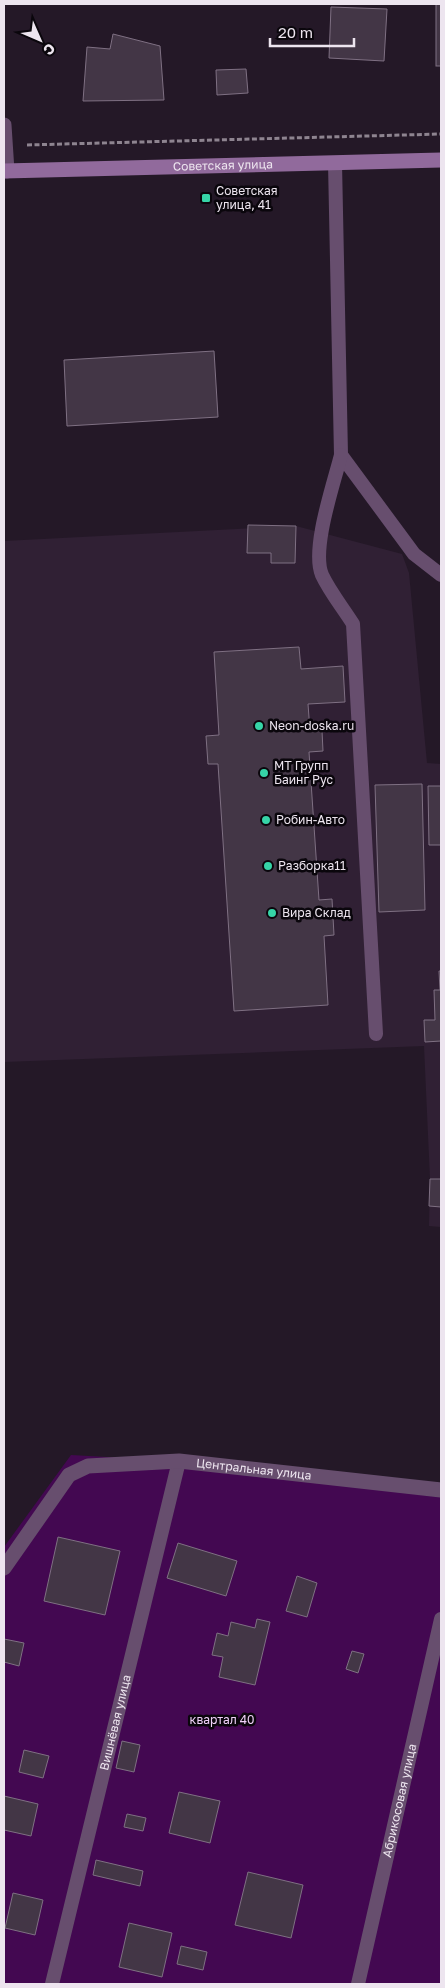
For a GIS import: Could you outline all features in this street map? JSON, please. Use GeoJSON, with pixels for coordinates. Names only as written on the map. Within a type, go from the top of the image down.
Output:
{"type":"FeatureCollection","features":[{"type":"Feature","properties":{"kind":"street"},"geometry":{"type":"LineString","coordinates":[[4,125],[5,171]]}},
{"type":"Feature","properties":{"kind":"street","name":"Советская улица"},"geometry":{"type":"LineString","coordinates":[[5,171],[441,160]]}},
{"type":"Feature","properties":{"kind":"street","name":"Центральная улица"},"geometry":{"type":"LineString","coordinates":[[4,1568],[69,1475],[88,1466],[179,1461],[441,1490]]}},
{"type":"Feature","properties":{"kind":"lane"},"geometry":{"type":"LineString","coordinates":[[335,163],[341,455],[324,520],[319,555],[322,574],[353,624],[376,1034]]}},
{"type":"Feature","properties":{"kind":"lane"},"geometry":{"type":"LineString","coordinates":[[341,455],[414,554],[441,575]]}},
{"type":"Feature","properties":{"kind":"lane","name":"Вишнёвая улица"},"geometry":{"type":"LineString","coordinates":[[52,1984],[179,1461]]}},
{"type":"Feature","properties":{"kind":"lane","name":"Абрикосовая улица"},"geometry":{"type":"LineString","coordinates":[[358,1984],[441,1619]]}},
{"type":"Feature","properties":{"kind":"path"},"geometry":{"type":"LineString","coordinates":[[5,146],[441,134]]}},
{"type":"Feature","properties":{"kind":"shaded area"},"geometry":{"type":"Polygon","coordinates":[[[296,526],[402,554],[409,573],[427,763],[441,764],[441,1227],[429,1226],[430,1179],[424,1046],[4,1062],[4,541],[296,526]]]}},
{"type":"Feature","properties":{"kind":"green space","name":"квартал 40"},"geometry":{"type":"Polygon","coordinates":[[[71,1455],[179,1461],[441,1490],[441,1984],[4,1984],[4,1547],[71,1455]]]}},
{"type":"Feature","properties":{"kind":"building"},"geometry":{"type":"Polygon","coordinates":[[[436,4],[441,4],[441,66],[436,66],[436,4]]]}},
{"type":"Feature","properties":{"kind":"building"},"geometry":{"type":"Polygon","coordinates":[[[331,7],[387,9],[384,61],[329,58],[331,7]]]}},
{"type":"Feature","properties":{"kind":"building"},"geometry":{"type":"Polygon","coordinates":[[[113,34],[160,46],[164,100],[83,101],[87,47],[110,49],[113,34]]]}},
{"type":"Feature","properties":{"kind":"building"},"geometry":{"type":"Polygon","coordinates":[[[246,69],[248,93],[217,95],[216,70],[246,69]]]}},
{"type":"Feature","properties":{"kind":"building"},"geometry":{"type":"Polygon","coordinates":[[[214,351],[218,417],[67,426],[64,360],[214,351]]]}},
{"type":"Feature","properties":{"kind":"building"},"geometry":{"type":"Polygon","coordinates":[[[248,525],[296,526],[295,563],[271,563],[271,553],[247,553],[248,525]]]}},
{"type":"Feature","properties":{"kind":"building"},"geometry":{"type":"Polygon","coordinates":[[[299,647],[301,669],[343,666],[345,702],[308,704],[310,731],[322,731],[323,751],[309,752],[319,900],[332,899],[334,935],[324,936],[328,1005],[234,1011],[218,764],[208,764],[206,736],[219,735],[214,652],[299,647]]]}},
{"type":"Feature","properties":{"kind":"building"},"geometry":{"type":"Polygon","coordinates":[[[422,784],[425,910],[379,912],[375,785],[422,784]]]}},
{"type":"Feature","properties":{"kind":"building"},"geometry":{"type":"Polygon","coordinates":[[[428,786],[441,786],[441,845],[429,845],[428,786]]]}},
{"type":"Feature","properties":{"kind":"building"},"geometry":{"type":"Polygon","coordinates":[[[439,971],[441,971],[441,1041],[425,1042],[424,1020],[435,1020],[434,990],[440,990],[439,971]]]}},
{"type":"Feature","properties":{"kind":"building"},"geometry":{"type":"Polygon","coordinates":[[[430,1179],[441,1179],[441,1207],[429,1206],[430,1179]]]}},
{"type":"Feature","properties":{"kind":"building"},"geometry":{"type":"Polygon","coordinates":[[[58,1537],[120,1551],[105,1615],[44,1601],[58,1537]]]}},
{"type":"Feature","properties":{"kind":"building"},"geometry":{"type":"Polygon","coordinates":[[[178,1543],[237,1561],[226,1596],[167,1578],[178,1543]]]}},
{"type":"Feature","properties":{"kind":"building"},"geometry":{"type":"Polygon","coordinates":[[[297,1576],[317,1583],[307,1617],[286,1611],[297,1576]]]}},
{"type":"Feature","properties":{"kind":"building"},"geometry":{"type":"Polygon","coordinates":[[[257,1619],[270,1622],[255,1685],[219,1677],[223,1657],[212,1655],[217,1633],[228,1636],[231,1622],[255,1628],[257,1619]]]}},
{"type":"Feature","properties":{"kind":"building"},"geometry":{"type":"Polygon","coordinates":[[[4,1639],[24,1643],[19,1666],[4,1662],[4,1639]]]}},
{"type":"Feature","properties":{"kind":"building"},"geometry":{"type":"Polygon","coordinates":[[[352,1651],[364,1654],[358,1673],[346,1669],[352,1651]]]}},
{"type":"Feature","properties":{"kind":"building"},"geometry":{"type":"Polygon","coordinates":[[[122,1741],[140,1745],[134,1772],[116,1768],[122,1741]]]}},
{"type":"Feature","properties":{"kind":"building"},"geometry":{"type":"Polygon","coordinates":[[[24,1750],[49,1756],[43,1778],[19,1772],[24,1750]]]}},
{"type":"Feature","properties":{"kind":"building"},"geometry":{"type":"Polygon","coordinates":[[[179,1792],[220,1801],[210,1843],[169,1833],[179,1792]]]}},
{"type":"Feature","properties":{"kind":"building"},"geometry":{"type":"Polygon","coordinates":[[[4,1796],[38,1804],[31,1836],[4,1830],[4,1796]]]}},
{"type":"Feature","properties":{"kind":"building"},"geometry":{"type":"Polygon","coordinates":[[[127,1814],[146,1818],[143,1831],[124,1827],[127,1814]]]}},
{"type":"Feature","properties":{"kind":"building"},"geometry":{"type":"Polygon","coordinates":[[[96,1860],[143,1871],[140,1886],[93,1875],[96,1860]]]}},
{"type":"Feature","properties":{"kind":"building"},"geometry":{"type":"Polygon","coordinates":[[[248,1872],[303,1885],[291,1938],[235,1925],[248,1872]]]}},
{"type":"Feature","properties":{"kind":"building"},"geometry":{"type":"Polygon","coordinates":[[[13,1893],[43,1900],[35,1935],[5,1928],[13,1893]]]}},
{"type":"Feature","properties":{"kind":"building"},"geometry":{"type":"Polygon","coordinates":[[[129,1923],[172,1933],[162,1977],[119,1967],[129,1923]]]}},
{"type":"Feature","properties":{"kind":"building"},"geometry":{"type":"Polygon","coordinates":[[[181,1946],[207,1952],[203,1970],[177,1964],[181,1946]]]}},
{"type":"Feature","properties":{"kind":"place","name":"Советская улица, 41"},"geometry":{"type":"Point","coordinates":[206,198]}},
{"type":"Feature","properties":{"kind":"place","name":"Neon-doska.ru"},"geometry":{"type":"Point","coordinates":[259,726]}},
{"type":"Feature","properties":{"kind":"place","name":"МТ Групп Баинг Рус"},"geometry":{"type":"Point","coordinates":[264,773]}},
{"type":"Feature","properties":{"kind":"place","name":"Робин-Авто"},"geometry":{"type":"Point","coordinates":[266,820]}},
{"type":"Feature","properties":{"kind":"place","name":"Разборка11"},"geometry":{"type":"Point","coordinates":[268,866]}},
{"type":"Feature","properties":{"kind":"place","name":"Вира Склад"},"geometry":{"type":"Point","coordinates":[272,913]}}]}
